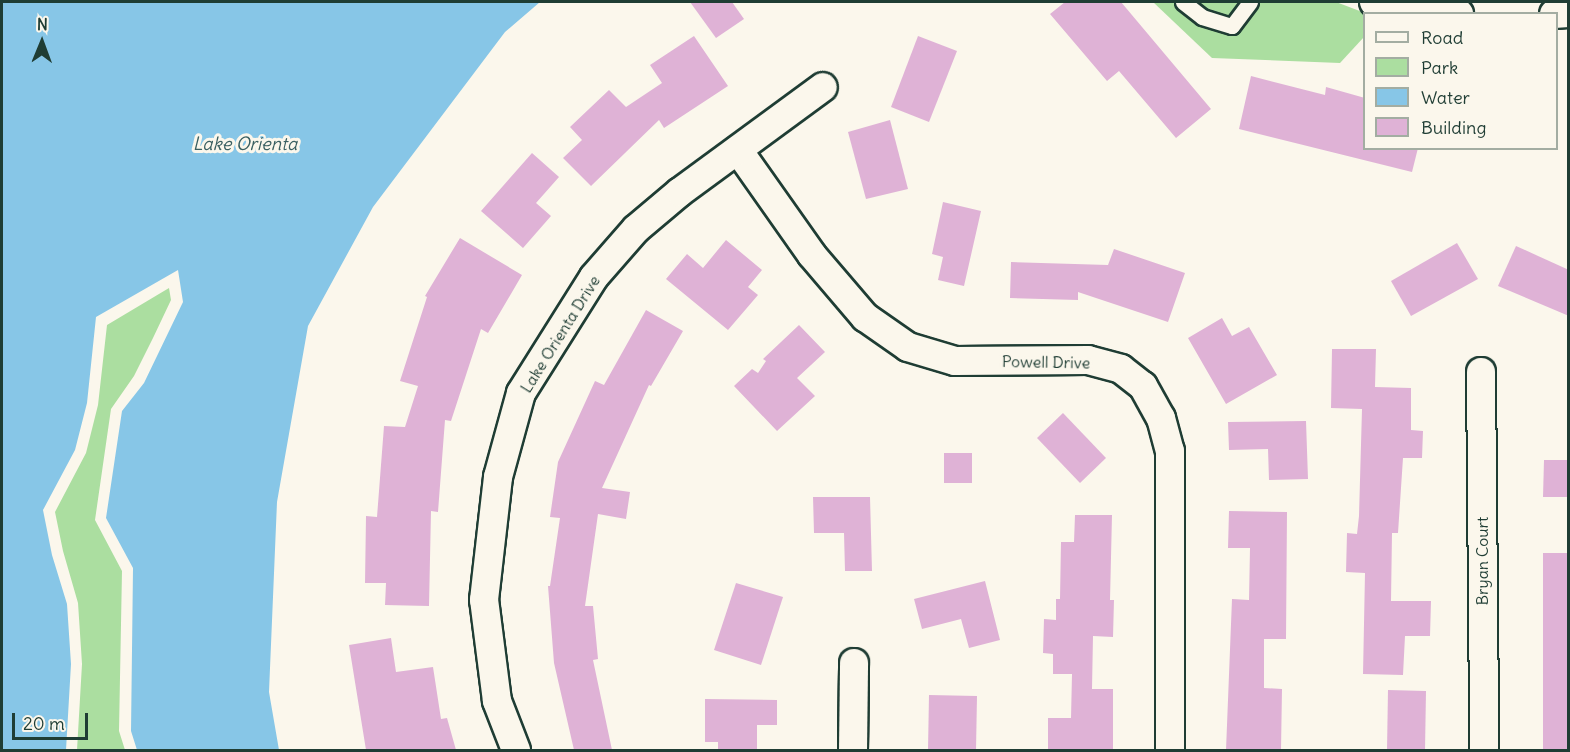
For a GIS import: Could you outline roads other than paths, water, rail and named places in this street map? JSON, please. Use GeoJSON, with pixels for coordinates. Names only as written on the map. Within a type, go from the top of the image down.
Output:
{"type":"FeatureCollection","features":[{"type":"Feature","properties":{"kind":"street"},"geometry":{"type":"LineString","coordinates":[[1374,2],[1445,12]]}},
{"type":"Feature","properties":{"kind":"street","name":"Lake Orienta Drive"},"geometry":{"type":"LineString","coordinates":[[516,750],[497,701],[484,600],[498,477],[521,393],[594,278],[636,229],[680,192],[823,87]]}},
{"type":"Feature","properties":{"kind":"street","name":"Powell Drive"},"geometry":{"type":"LineString","coordinates":[[738,150],[812,255],[865,317],[908,347],[955,362],[1088,360],[1121,369],[1143,386],[1161,418],[1170,451],[1170,750]]}},
{"type":"Feature","properties":{"kind":"street","name":"Bryan Court"},"geometry":{"type":"LineString","coordinates":[[1481,372],[1484,750]]}},
{"type":"Feature","properties":{"kind":"street"},"geometry":{"type":"LineString","coordinates":[[853,750],[854,663]]}},
{"type":"Feature","properties":{"kind":"lane"},"geometry":{"type":"LineString","coordinates":[[1183,2],[1202,17],[1232,26],[1250,2]]}},
{"type":"Feature","properties":{"kind":"water","name":"Lake Orienta"},"geometry":{"type":"Polygon","coordinates":[[[2,2],[540,2],[505,32],[373,207],[308,326],[277,502],[269,692],[279,750],[137,750],[131,731],[133,568],[106,518],[122,411],[144,383],[183,302],[178,270],[96,317],[87,403],[75,450],[43,510],[52,555],[67,604],[71,664],[66,750],[2,750],[2,2]]]}}]}
